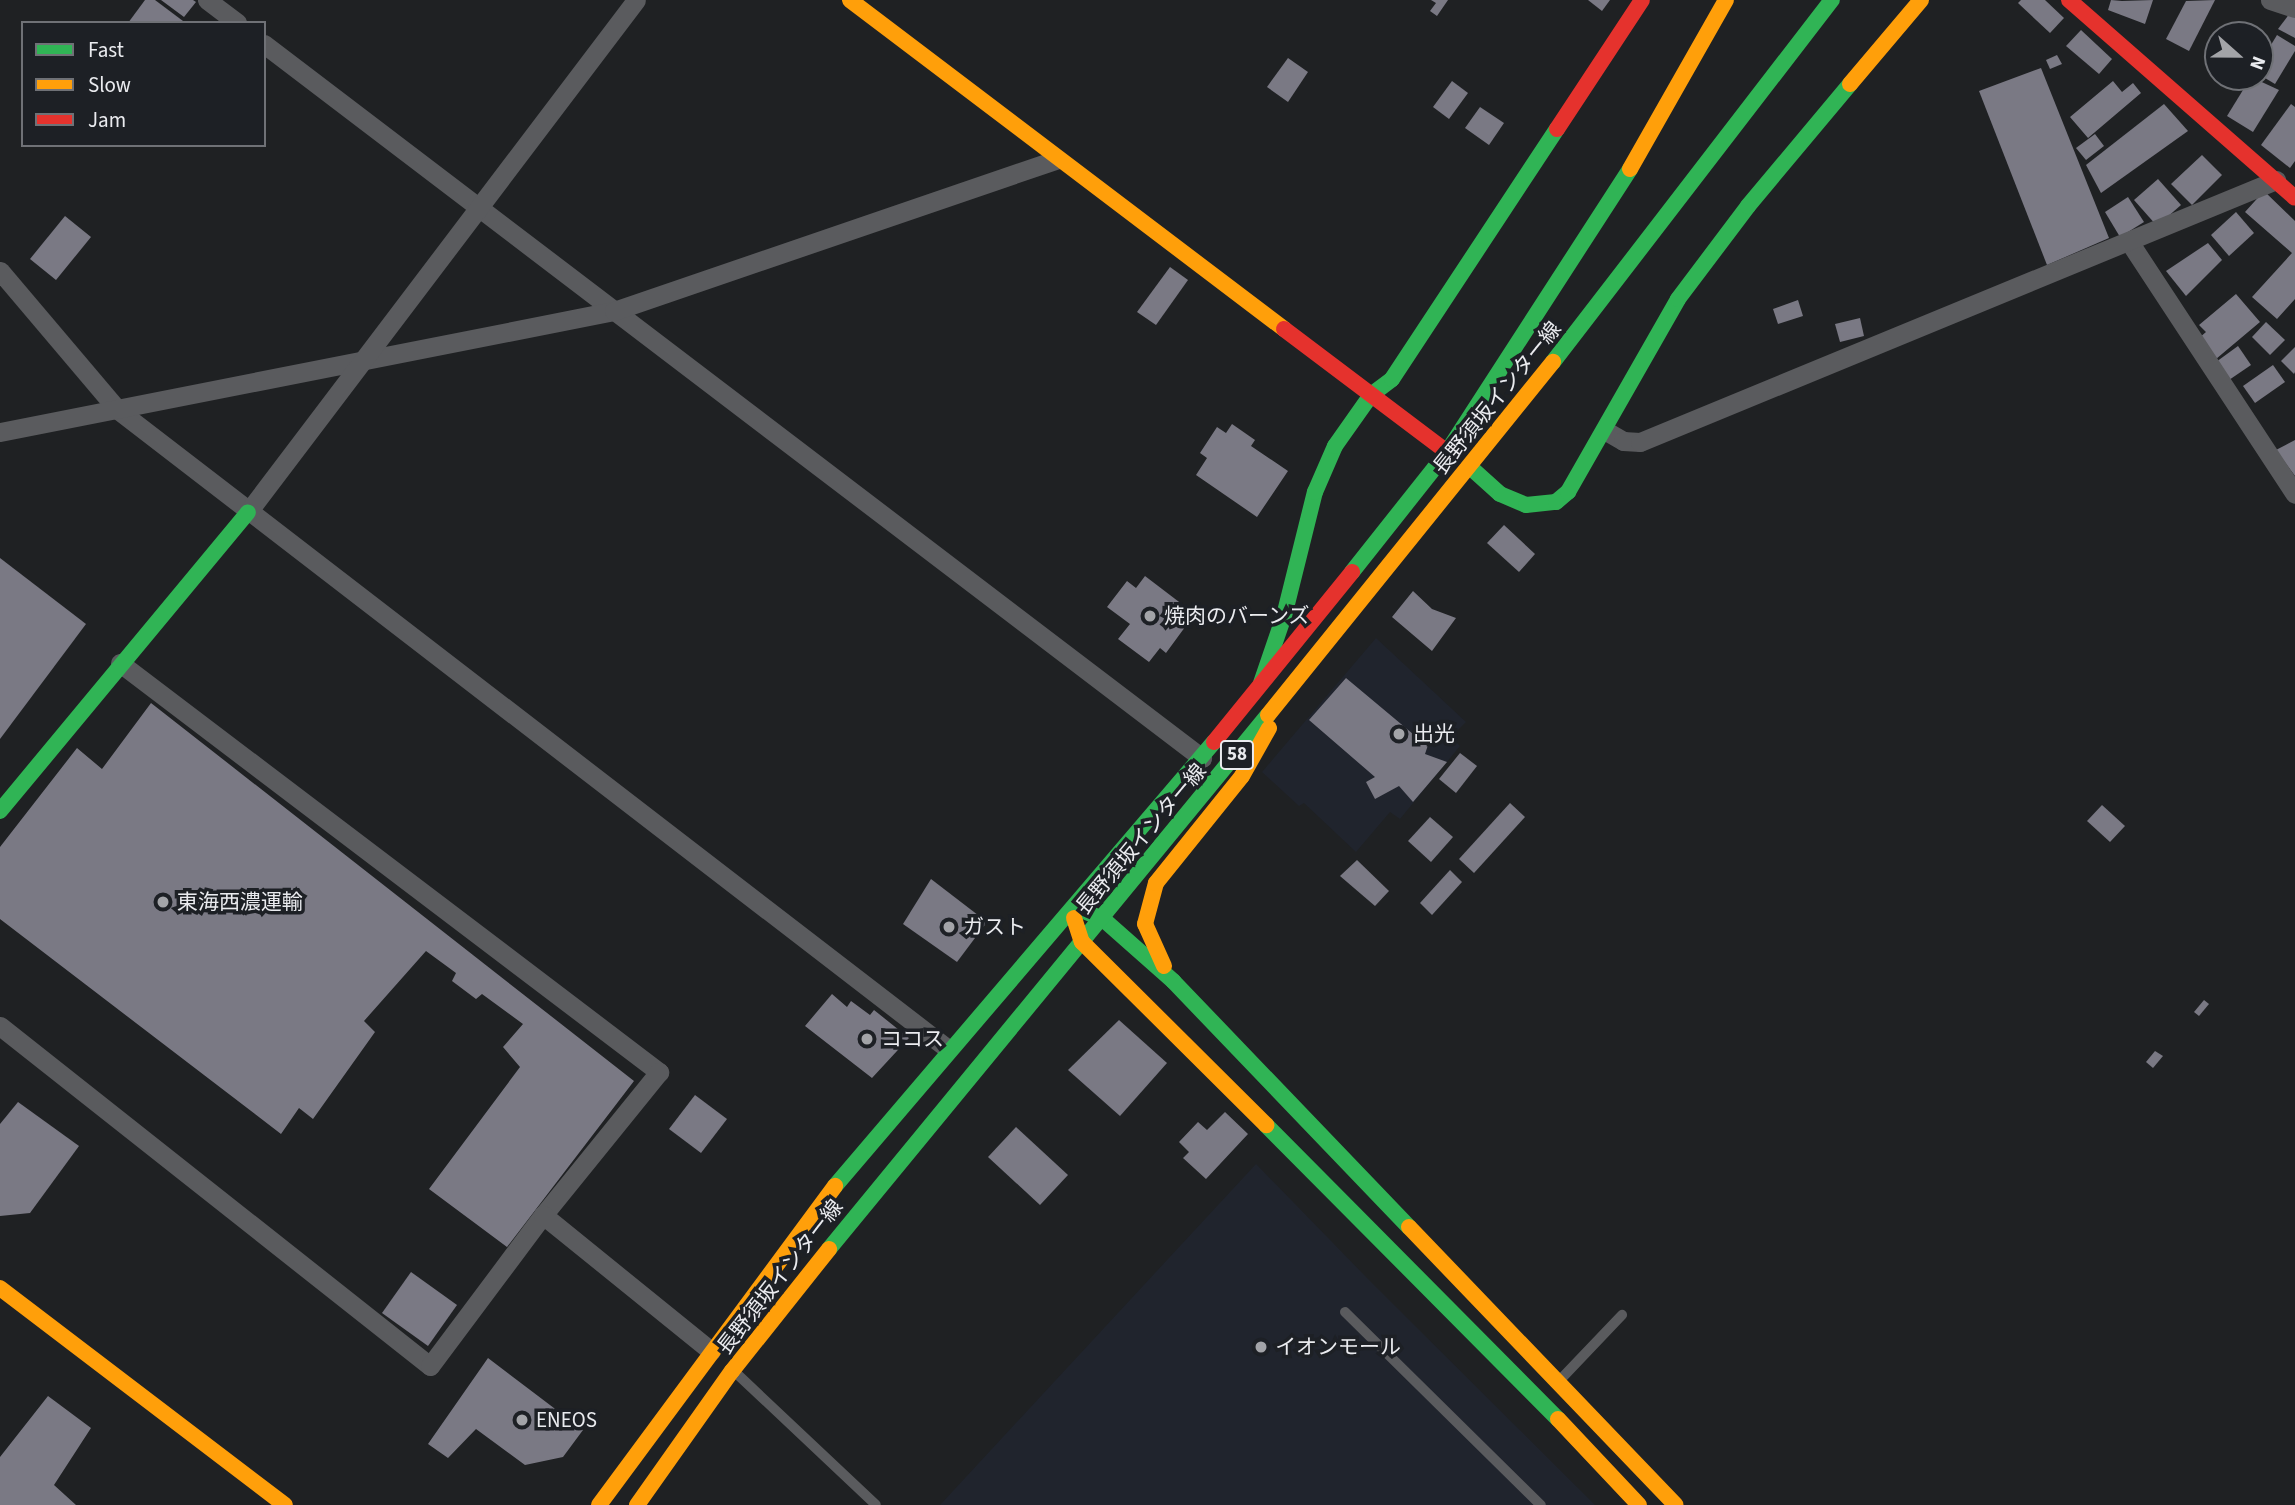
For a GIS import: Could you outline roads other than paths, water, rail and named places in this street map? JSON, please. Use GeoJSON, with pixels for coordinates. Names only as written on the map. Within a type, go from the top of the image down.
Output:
{"type":"FeatureCollection","features":[{"type":"Feature","properties":{"kind":"street"},"geometry":{"type":"LineString","coordinates":[[207,0],[234,21]]}},
{"type":"Feature","properties":{"kind":"street"},"geometry":{"type":"LineString","coordinates":[[2,805],[248,512],[362,364],[477,206],[636,0]]}},
{"type":"Feature","properties":{"kind":"street"},"geometry":{"type":"LineString","coordinates":[[850,0],[1447,452]]}},
{"type":"Feature","properties":{"kind":"street"},"geometry":{"type":"LineString","coordinates":[[1258,692],[1284,616],[1323,470],[1371,395],[1392,379],[1642,0]]}},
{"type":"Feature","properties":{"kind":"street","name":"長野須坂インター線"},"geometry":{"type":"LineString","coordinates":[[599,1505],[840,1180],[1070,906],[1258,692],[1447,452],[1607,211],[1726,0]]}},
{"type":"Feature","properties":{"kind":"street","name":"長野須坂インター線"},"geometry":{"type":"LineString","coordinates":[[637,1505],[733,1371],[910,1146],[1103,919],[1470,467],[1832,0]]}},
{"type":"Feature","properties":{"kind":"street"},"geometry":{"type":"LineString","coordinates":[[1470,467],[1512,500],[1526,505],[1556,502],[1577,480],[1678,299],[1748,206],[1921,0]]}},
{"type":"Feature","properties":{"kind":"street"},"geometry":{"type":"LineString","coordinates":[[2069,0],[2285,189]]}},
{"type":"Feature","properties":{"kind":"street"},"geometry":{"type":"LineString","coordinates":[[2270,0],[2295,8]]}},
{"type":"Feature","properties":{"kind":"street"},"geometry":{"type":"LineString","coordinates":[[266,46],[1202,758]]}},
{"type":"Feature","properties":{"kind":"street"},"geometry":{"type":"LineString","coordinates":[[0,432],[362,364],[614,311],[1057,159]]}},
{"type":"Feature","properties":{"kind":"street"},"geometry":{"type":"LineString","coordinates":[[1606,431],[1623,441],[1640,442],[2130,243],[2285,189],[2295,171]]}},
{"type":"Feature","properties":{"kind":"street"},"geometry":{"type":"LineString","coordinates":[[2130,243],[2295,494]]}},
{"type":"Feature","properties":{"kind":"street"},"geometry":{"type":"LineString","coordinates":[[0,271],[118,410],[948,1049]]}},
{"type":"Feature","properties":{"kind":"street"},"geometry":{"type":"LineString","coordinates":[[0,1026],[430,1366],[543,1215],[659,1072],[120,663]]}},
{"type":"Feature","properties":{"kind":"street"},"geometry":{"type":"LineString","coordinates":[[1173,981],[1149,941],[1145,924],[1150,897],[1156,883],[1242,776],[1291,689]]}},
{"type":"Feature","properties":{"kind":"street"},"geometry":{"type":"LineString","coordinates":[[1070,906],[1103,919],[1173,981],[1676,1505]]}},
{"type":"Feature","properties":{"kind":"street"},"geometry":{"type":"LineString","coordinates":[[1070,906],[1082,942],[1534,1393],[1639,1505]]}},
{"type":"Feature","properties":{"kind":"street"},"geometry":{"type":"LineString","coordinates":[[543,1215],[711,1351]]}},
{"type":"Feature","properties":{"kind":"street"},"geometry":{"type":"LineString","coordinates":[[0,1287],[285,1505]]}},
{"type":"Feature","properties":{"kind":"lane"},"geometry":{"type":"LineString","coordinates":[[1345,1312],[1541,1505]]}},
{"type":"Feature","properties":{"kind":"lane"},"geometry":{"type":"LineString","coordinates":[[1557,1382],[1622,1315]]}},
{"type":"Feature","properties":{"kind":"lane"},"geometry":{"type":"LineString","coordinates":[[733,1371],[876,1505]]}},
{"type":"Feature","properties":{"kind":"place","name":"焼肉のバーンズ"},"geometry":{"type":"Point","coordinates":[1150,616]}},
{"type":"Feature","properties":{"kind":"place","name":"出光"},"geometry":{"type":"Point","coordinates":[1399,734]}},
{"type":"Feature","properties":{"kind":"place","name":"東海西濃運輸"},"geometry":{"type":"Point","coordinates":[163,902]}},
{"type":"Feature","properties":{"kind":"place","name":"ガスト"},"geometry":{"type":"Point","coordinates":[949,927]}},
{"type":"Feature","properties":{"kind":"place","name":"ココス"},"geometry":{"type":"Point","coordinates":[867,1039]}},
{"type":"Feature","properties":{"kind":"place","name":"イオンモール"},"geometry":{"type":"Point","coordinates":[1261,1347]}},
{"type":"Feature","properties":{"kind":"place","name":"ENEOS"},"geometry":{"type":"Point","coordinates":[522,1420]}}]}
